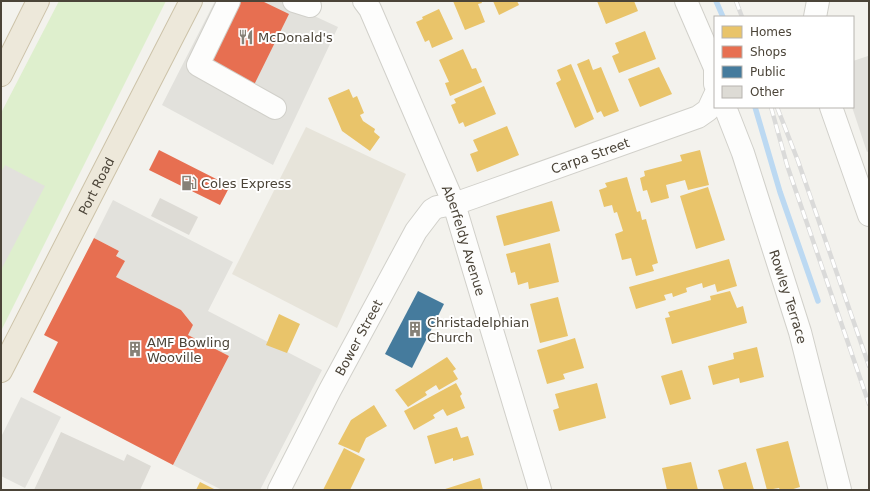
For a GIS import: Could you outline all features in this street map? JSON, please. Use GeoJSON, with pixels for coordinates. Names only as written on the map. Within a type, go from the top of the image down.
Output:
{"type":"FeatureCollection","features":[{"type":"Feature","properties":{"kind":"highway"},"geometry":{"type":"LineString","coordinates":[[1,75],[38,1]]}},
{"type":"Feature","properties":{"kind":"highway","name":"Port Road"},"geometry":{"type":"LineString","coordinates":[[1,371],[191,1]]}},
{"type":"Feature","properties":{"kind":"street"},"geometry":{"type":"LineString","coordinates":[[229,1],[198,64],[275,108]]}},
{"type":"Feature","properties":{"kind":"street","name":"Aberfeldy Avenue"},"geometry":{"type":"LineString","coordinates":[[364,1],[370,9],[454,204],[540,490]]}},
{"type":"Feature","properties":{"kind":"street"},"geometry":{"type":"LineString","coordinates":[[686,1],[714,66]]}},
{"type":"Feature","properties":{"kind":"street"},"geometry":{"type":"LineString","coordinates":[[815,16],[818,1]]}},
{"type":"Feature","properties":{"kind":"street","name":"Carpa Street"},"geometry":{"type":"LineString","coordinates":[[454,204],[698,118],[708,110],[714,96]]}},
{"type":"Feature","properties":{"kind":"street","name":"Rowley Terrace"},"geometry":{"type":"LineString","coordinates":[[725,108],[743,153],[800,332],[840,490]]}},
{"type":"Feature","properties":{"kind":"street"},"geometry":{"type":"LineString","coordinates":[[831,108],[869,215]]}},
{"type":"Feature","properties":{"kind":"street","name":"Bower Street"},"geometry":{"type":"LineString","coordinates":[[279,490],[330,390],[416,231],[432,210],[437,207],[454,204]]}},
{"type":"Feature","properties":{"kind":"shaded area"},"geometry":{"type":"Polygon","coordinates":[[[215,1],[282,1],[338,27],[273,165],[162,105],[215,1]]]}},
{"type":"Feature","properties":{"kind":"shaded area"},"geometry":{"type":"Polygon","coordinates":[[[868,56],[869,59],[869,151],[867,152],[852,108],[854,108],[854,61],[868,56]]]}},
{"type":"Feature","properties":{"kind":"shaded area"},"geometry":{"type":"Polygon","coordinates":[[[306,127],[406,174],[337,328],[232,274],[306,127]]]}},
{"type":"Feature","properties":{"kind":"shaded area"},"geometry":{"type":"Polygon","coordinates":[[[5,165],[45,186],[1,270],[1,172],[5,165]]]}},
{"type":"Feature","properties":{"kind":"shaded area"},"geometry":{"type":"Polygon","coordinates":[[[113,200],[233,262],[208,311],[322,370],[260,490],[222,490],[173,465],[229,356],[188,335],[193,325],[181,310],[116,277],[124,261],[116,256],[119,251],[94,238],[113,200]]]}},
{"type":"Feature","properties":{"kind":"shaded area"},"geometry":{"type":"Polygon","coordinates":[[[21,397],[61,417],[25,488],[1,476],[1,437],[21,397]]]}},
{"type":"Feature","properties":{"kind":"green space"},"geometry":{"type":"Polygon","coordinates":[[[59,1],[166,1],[1,331],[1,113],[59,1]]]}},
{"type":"Feature","properties":{"kind":"building: Homes"},"geometry":{"type":"Polygon","coordinates":[[[453,1],[481,1],[482,3],[478,4],[485,22],[465,30],[453,1]]]}},
{"type":"Feature","properties":{"kind":"building: Homes"},"geometry":{"type":"Polygon","coordinates":[[[493,1],[517,1],[519,5],[499,15],[493,1]]]}},
{"type":"Feature","properties":{"kind":"building: Homes"},"geometry":{"type":"Polygon","coordinates":[[[597,1],[634,1],[638,11],[606,24],[597,1]]]}},
{"type":"Feature","properties":{"kind":"building: Homes"},"geometry":{"type":"Polygon","coordinates":[[[439,9],[453,39],[432,48],[429,40],[425,42],[416,22],[423,19],[422,17],[439,9]]]}},
{"type":"Feature","properties":{"kind":"building: Homes"},"geometry":{"type":"Polygon","coordinates":[[[645,31],[656,59],[619,73],[612,56],[619,53],[615,43],[645,31]]]}},
{"type":"Feature","properties":{"kind":"building: Homes"},"geometry":{"type":"Polygon","coordinates":[[[463,49],[472,69],[476,68],[482,82],[450,96],[445,83],[449,82],[439,60],[463,49]]]}},
{"type":"Feature","properties":{"kind":"building: Homes"},"geometry":{"type":"Polygon","coordinates":[[[589,59],[593,70],[601,67],[619,111],[604,117],[601,111],[597,113],[577,64],[589,59]]]}},
{"type":"Feature","properties":{"kind":"building: Homes"},"geometry":{"type":"Polygon","coordinates":[[[571,64],[594,119],[575,128],[556,83],[561,80],[557,70],[571,64]]]}},
{"type":"Feature","properties":{"kind":"building: Homes"},"geometry":{"type":"Polygon","coordinates":[[[659,67],[672,94],[640,107],[628,79],[659,67]]]}},
{"type":"Feature","properties":{"kind":"building: Homes"},"geometry":{"type":"Polygon","coordinates":[[[484,86],[496,114],[465,127],[463,122],[459,124],[451,105],[456,103],[454,99],[484,86]]]}},
{"type":"Feature","properties":{"kind":"building: Homes"},"geometry":{"type":"Polygon","coordinates":[[[349,89],[353,98],[357,96],[364,113],[360,115],[363,121],[375,129],[374,132],[380,137],[370,151],[342,131],[328,98],[349,89]]]}},
{"type":"Feature","properties":{"kind":"building: Homes"},"geometry":{"type":"Polygon","coordinates":[[[507,126],[519,155],[477,172],[470,154],[478,151],[473,140],[507,126]]]}},
{"type":"Feature","properties":{"kind":"building: Homes"},"geometry":{"type":"Polygon","coordinates":[[[700,150],[709,185],[688,190],[685,180],[666,185],[669,198],[651,203],[647,190],[643,191],[640,178],[645,176],[644,171],[682,161],[680,155],[700,150]]]}},
{"type":"Feature","properties":{"kind":"building: Homes"},"geometry":{"type":"Polygon","coordinates":[[[627,177],[637,212],[640,211],[642,220],[646,219],[658,263],[652,265],[654,271],[636,276],[631,258],[622,260],[615,234],[623,231],[617,212],[614,213],[612,205],[604,207],[599,190],[607,187],[605,183],[627,177]]]}},
{"type":"Feature","properties":{"kind":"building: Homes"},"geometry":{"type":"Polygon","coordinates":[[[708,187],[725,240],[696,249],[680,196],[708,187]]]}},
{"type":"Feature","properties":{"kind":"building: Homes"},"geometry":{"type":"Polygon","coordinates":[[[552,201],[560,231],[504,246],[496,216],[552,201]]]}},
{"type":"Feature","properties":{"kind":"building: Homes"},"geometry":{"type":"Polygon","coordinates":[[[550,243],[559,282],[529,289],[528,282],[518,285],[515,272],[511,273],[506,254],[550,243]]]}},
{"type":"Feature","properties":{"kind":"building: Homes"},"geometry":{"type":"Polygon","coordinates":[[[729,259],[737,286],[717,292],[715,284],[703,288],[702,283],[686,288],[687,292],[673,297],[672,293],[664,295],[666,300],[636,309],[629,287],[729,259]]]}},
{"type":"Feature","properties":{"kind":"building: Homes"},"geometry":{"type":"Polygon","coordinates":[[[730,291],[737,308],[743,306],[747,323],[672,344],[665,318],[670,317],[668,312],[711,300],[710,296],[730,291]]]}},
{"type":"Feature","properties":{"kind":"building: Homes"},"geometry":{"type":"Polygon","coordinates":[[[558,297],[568,336],[540,343],[530,304],[558,297]]]}},
{"type":"Feature","properties":{"kind":"building: Homes"},"geometry":{"type":"Polygon","coordinates":[[[279,314],[300,324],[287,353],[266,345],[279,314]]]}},
{"type":"Feature","properties":{"kind":"building: Homes"},"geometry":{"type":"Polygon","coordinates":[[[575,338],[584,368],[563,374],[565,379],[547,384],[537,350],[575,338]]]}},
{"type":"Feature","properties":{"kind":"building: Homes"},"geometry":{"type":"Polygon","coordinates":[[[757,347],[764,377],[740,383],[739,378],[713,385],[708,366],[734,359],[733,353],[757,347]]]}},
{"type":"Feature","properties":{"kind":"building: Homes"},"geometry":{"type":"Polygon","coordinates":[[[447,357],[456,369],[453,371],[458,379],[439,390],[436,385],[425,392],[427,395],[408,407],[395,390],[447,357]]]}},
{"type":"Feature","properties":{"kind":"building: Homes"},"geometry":{"type":"Polygon","coordinates":[[[682,370],[691,399],[670,405],[661,376],[682,370]]]}},
{"type":"Feature","properties":{"kind":"building: Homes"},"geometry":{"type":"Polygon","coordinates":[[[456,383],[462,394],[460,396],[465,408],[447,416],[443,409],[433,415],[435,418],[414,430],[404,411],[456,383]]]}},
{"type":"Feature","properties":{"kind":"building: Homes"},"geometry":{"type":"Polygon","coordinates":[[[597,383],[606,418],[559,431],[553,410],[559,408],[555,394],[597,383]]]}},
{"type":"Feature","properties":{"kind":"building: Homes"},"geometry":{"type":"Polygon","coordinates":[[[374,405],[387,426],[366,438],[359,453],[338,444],[351,420],[374,405]]]}},
{"type":"Feature","properties":{"kind":"building: Homes"},"geometry":{"type":"Polygon","coordinates":[[[457,427],[461,438],[468,436],[474,455],[453,461],[453,458],[435,464],[427,436],[457,427]]]}},
{"type":"Feature","properties":{"kind":"building: Homes"},"geometry":{"type":"Polygon","coordinates":[[[788,441],[800,487],[790,490],[780,490],[779,488],[767,490],[756,449],[788,441]]]}},
{"type":"Feature","properties":{"kind":"building: Homes"},"geometry":{"type":"Polygon","coordinates":[[[344,448],[365,459],[350,490],[323,490],[344,448]]]}},
{"type":"Feature","properties":{"kind":"building: Homes"},"geometry":{"type":"Polygon","coordinates":[[[691,462],[698,490],[667,490],[662,468],[691,462]]]}},
{"type":"Feature","properties":{"kind":"building: Homes"},"geometry":{"type":"Polygon","coordinates":[[[746,462],[754,490],[724,490],[718,470],[746,462]]]}},
{"type":"Feature","properties":{"kind":"building: Homes"},"geometry":{"type":"Polygon","coordinates":[[[480,478],[483,490],[442,490],[480,478]]]}},
{"type":"Feature","properties":{"kind":"building: Homes"},"geometry":{"type":"Polygon","coordinates":[[[200,482],[216,490],[196,490],[200,482]]]}},
{"type":"Feature","properties":{"kind":"building: Shops","name":"McDonald's"},"geometry":{"type":"Polygon","coordinates":[[[232,1],[262,1],[289,14],[254,85],[203,59],[232,1]]]}},
{"type":"Feature","properties":{"kind":"building: Shops"},"geometry":{"type":"Polygon","coordinates":[[[159,150],[230,186],[220,205],[149,170],[159,150]]]}},
{"type":"Feature","properties":{"kind":"building: Shops","name":"AMF Bowling Wooville"},"geometry":{"type":"Polygon","coordinates":[[[94,238],[119,251],[116,256],[125,261],[116,277],[181,310],[193,325],[188,335],[229,356],[173,465],[33,392],[58,342],[44,335],[94,238]]]}},
{"type":"Feature","properties":{"kind":"building: Public","name":"Christadelphian Church"},"geometry":{"type":"Polygon","coordinates":[[[418,291],[444,304],[412,368],[385,354],[418,291]]]}},
{"type":"Feature","properties":{"kind":"building: Other"},"geometry":{"type":"Polygon","coordinates":[[[160,198],[198,217],[189,235],[151,216],[160,198]]]}},
{"type":"Feature","properties":{"kind":"building: Other"},"geometry":{"type":"Polygon","coordinates":[[[61,432],[124,461],[127,454],[151,466],[140,490],[34,490],[61,432]]]}},
{"type":"Feature","properties":{"kind":"waterway"},"geometry":{"type":"LineString","coordinates":[[716,1],[723,16]]}},
{"type":"Feature","properties":{"kind":"waterway"},"geometry":{"type":"LineString","coordinates":[[755,108],[780,192],[818,301]]}},
{"type":"Feature","properties":{"kind":"railway"},"geometry":{"type":"LineString","coordinates":[[736,1],[742,16]]}},
{"type":"Feature","properties":{"kind":"railway"},"geometry":{"type":"LineString","coordinates":[[771,108],[787,165],[869,404]]}},
{"type":"Feature","properties":{"kind":"railway"},"geometry":{"type":"LineString","coordinates":[[777,108],[798,161],[869,366]]}},
{"type":"Feature","properties":{"kind":"place","name":"McDonald's"},"geometry":{"type":"Point","coordinates":[246,37]}},
{"type":"Feature","properties":{"kind":"place","name":"Coles Express"},"geometry":{"type":"Point","coordinates":[189,183]}},
{"type":"Feature","properties":{"kind":"place","name":"Christadelphian Church"},"geometry":{"type":"Point","coordinates":[415,329]}},
{"type":"Feature","properties":{"kind":"place","name":"AMF Bowling Wooville"},"geometry":{"type":"Point","coordinates":[135,349]}}]}
